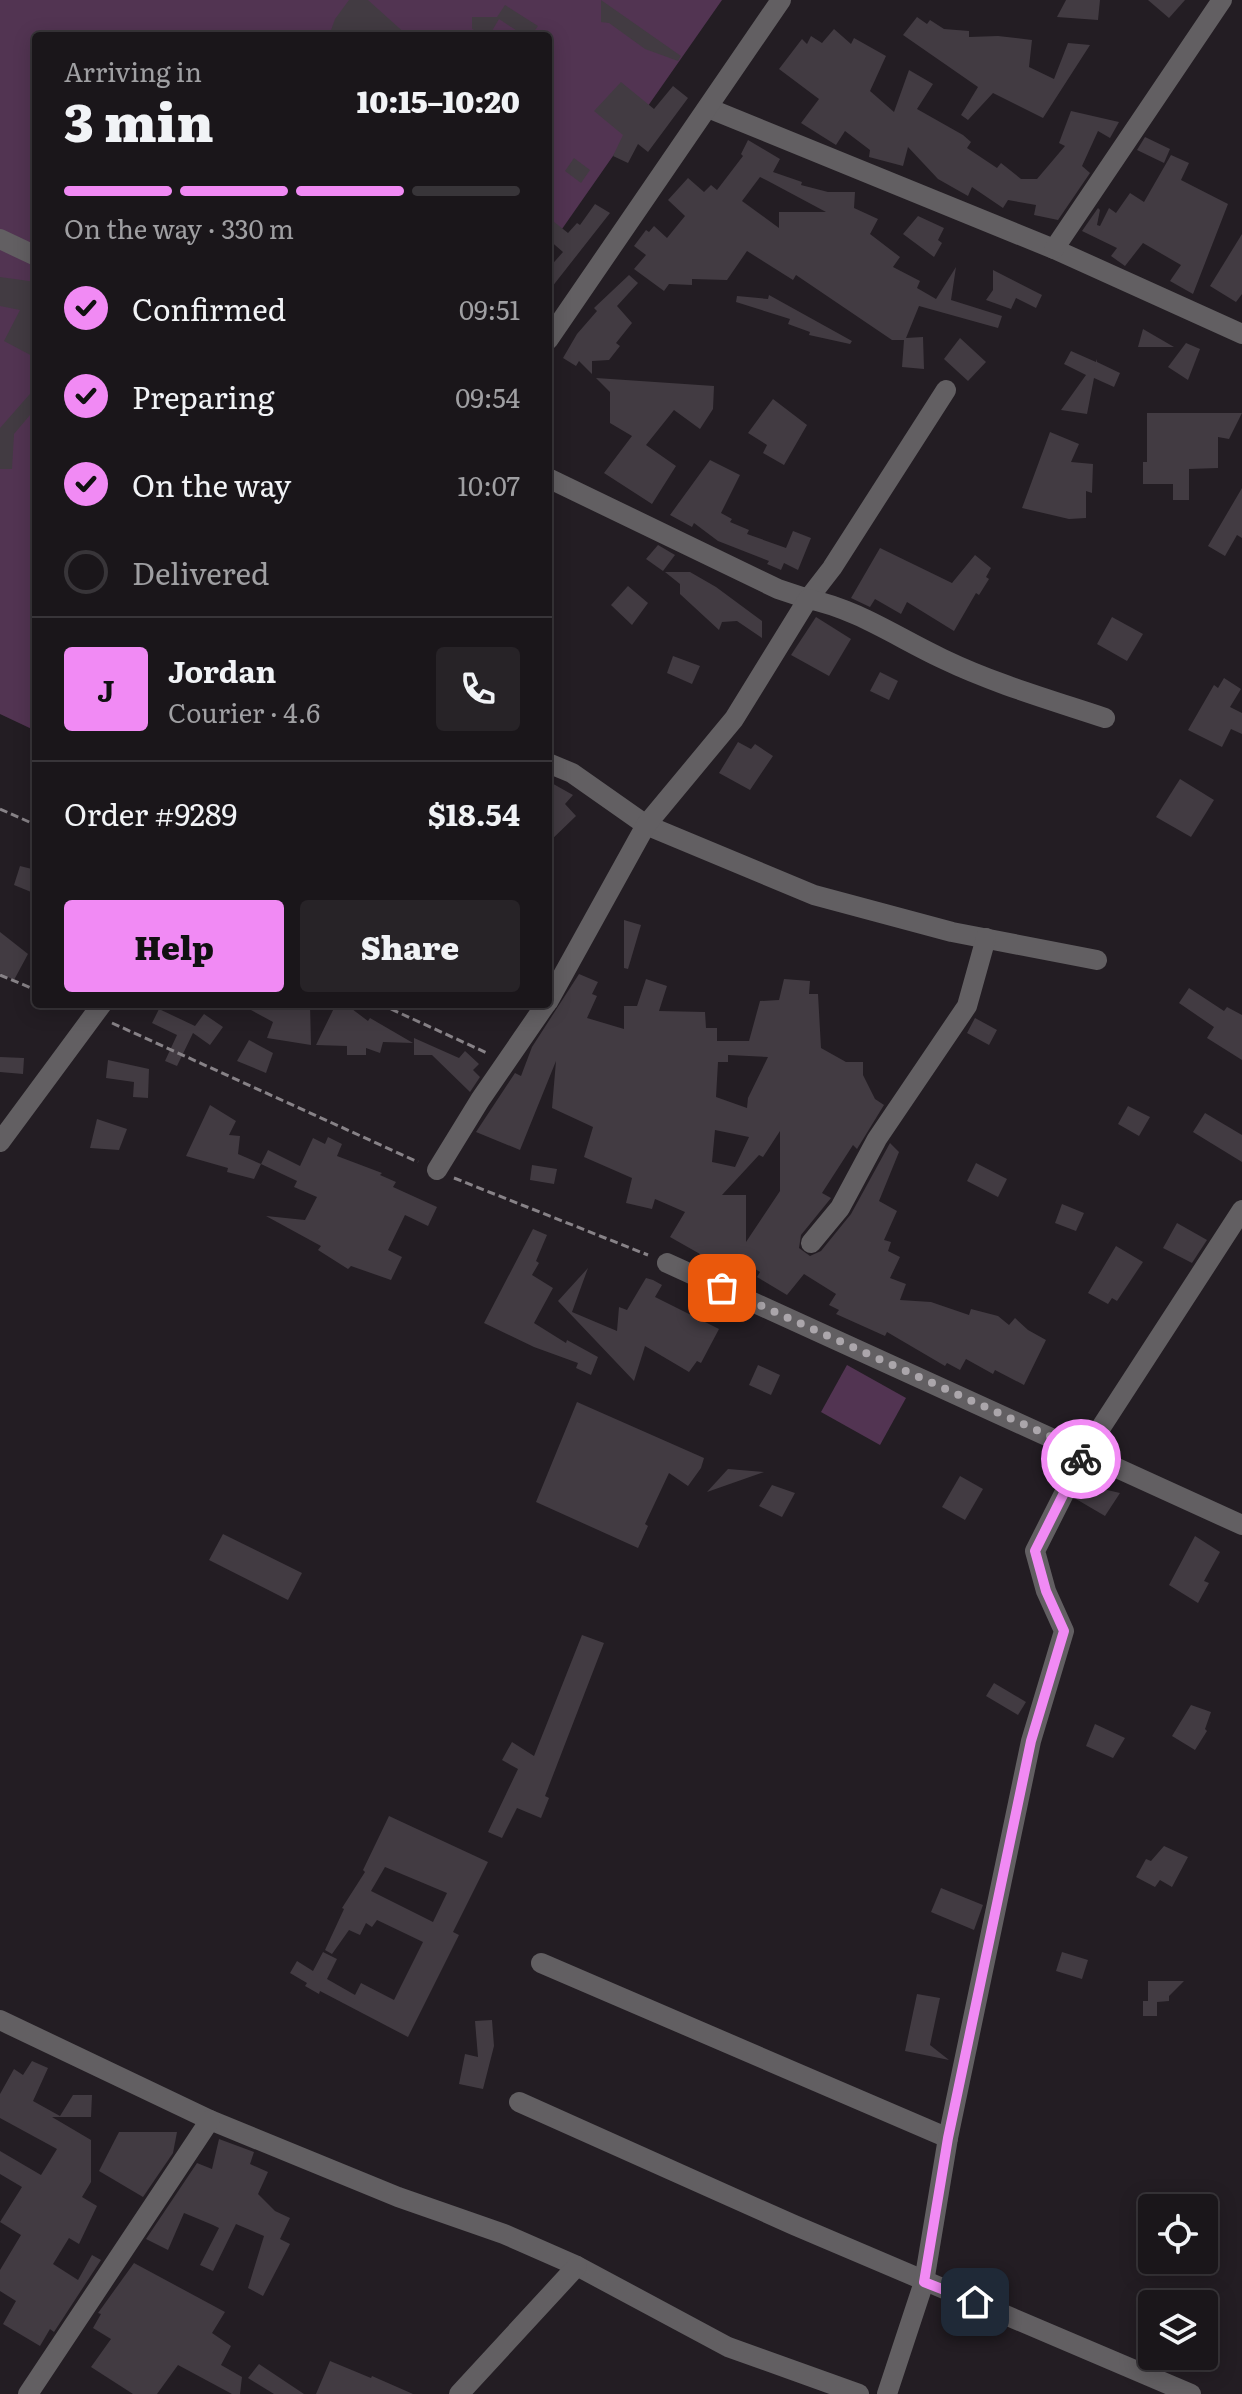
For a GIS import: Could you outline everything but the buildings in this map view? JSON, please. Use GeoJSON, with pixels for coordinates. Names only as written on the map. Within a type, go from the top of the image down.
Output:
{"type":"FeatureCollection","features":[{"type":"Feature","properties":{"kind":"street"},"geometry":{"type":"LineString","coordinates":[[552,334],[781,0]]}},
{"type":"Feature","properties":{"kind":"street"},"geometry":{"type":"LineString","coordinates":[[1054,249],[1222,0]]}},
{"type":"Feature","properties":{"kind":"street"},"geometry":{"type":"LineString","coordinates":[[708,108],[1054,249],[1242,334]]}},
{"type":"Feature","properties":{"kind":"street"},"geometry":{"type":"LineString","coordinates":[[0,239],[32,254]]}},
{"type":"Feature","properties":{"kind":"street"},"geometry":{"type":"LineString","coordinates":[[552,994],[646,825],[734,719],[808,599],[832,568],[946,390]]}},
{"type":"Feature","properties":{"kind":"street"},"geometry":{"type":"LineString","coordinates":[[552,480],[778,589],[836,605],[957,665],[1105,718]]}},
{"type":"Feature","properties":{"kind":"street"},"geometry":{"type":"LineString","coordinates":[[552,765],[572,773],[646,825],[814,895],[986,938],[1097,960]]}},
{"type":"Feature","properties":{"kind":"street"},"geometry":{"type":"LineString","coordinates":[[811,1243],[840,1208],[877,1139],[967,1006],[986,938]]}},
{"type":"Feature","properties":{"kind":"street"},"geometry":{"type":"LineString","coordinates":[[437,1170],[505,1062],[543,1008]]}},
{"type":"Feature","properties":{"kind":"street"},"geometry":{"type":"LineString","coordinates":[[0,1142],[99,1010]]}},
{"type":"Feature","properties":{"kind":"street"},"geometry":{"type":"LineString","coordinates":[[887,2394],[924,2282],[948,2138],[1031,1741],[1064,1631],[1046,1591],[1035,1551],[1085,1452],[1242,1210]]}},
{"type":"Feature","properties":{"kind":"street"},"geometry":{"type":"LineString","coordinates":[[667,1263],[1242,1525]]}},
{"type":"Feature","properties":{"kind":"street"},"geometry":{"type":"LineString","coordinates":[[541,1963],[948,2138]]}},
{"type":"Feature","properties":{"kind":"street"},"geometry":{"type":"LineString","coordinates":[[0,2020],[210,2120],[398,2197],[504,2234],[577,2266],[728,2347],[859,2394]]}},
{"type":"Feature","properties":{"kind":"street"},"geometry":{"type":"LineString","coordinates":[[519,2102],[924,2282],[1191,2394]]}},
{"type":"Feature","properties":{"kind":"street"},"geometry":{"type":"LineString","coordinates":[[28,2394],[210,2120]]}},
{"type":"Feature","properties":{"kind":"street"},"geometry":{"type":"LineString","coordinates":[[459,2394],[577,2266]]}},
{"type":"Feature","properties":{"kind":"path"},"geometry":{"type":"LineString","coordinates":[[0,809],[32,823]]}},
{"type":"Feature","properties":{"kind":"path"},"geometry":{"type":"LineString","coordinates":[[0,975],[32,988]]}},
{"type":"Feature","properties":{"kind":"path"},"geometry":{"type":"LineString","coordinates":[[389,1008],[505,1062]]}},
{"type":"Feature","properties":{"kind":"path"},"geometry":{"type":"LineString","coordinates":[[99,1010],[489,1194],[667,1263]]}},
{"type":"Feature","properties":{"kind":"shaded area"},"geometry":{"type":"Polygon","coordinates":[[[0,0],[722,0],[552,243],[552,32],[32,32],[32,729],[0,714],[0,0]]]}},
{"type":"Feature","properties":{"kind":"shaded area"},"geometry":{"type":"Polygon","coordinates":[[[847,1365],[906,1398],[880,1445],[821,1412],[847,1365]]]}},
{"type":"Feature","properties":{"kind":"way so far"},"geometry":{"type":"LineString","coordinates":[[722,1288],[1085,1452],[1081,1459]]}},
{"type":"Feature","properties":{"kind":"route"},"geometry":{"type":"LineString","coordinates":[[975,2302],[924,2282],[948,2138],[1031,1741],[1064,1631],[1046,1591],[1035,1551],[1081,1459]]}}]}
